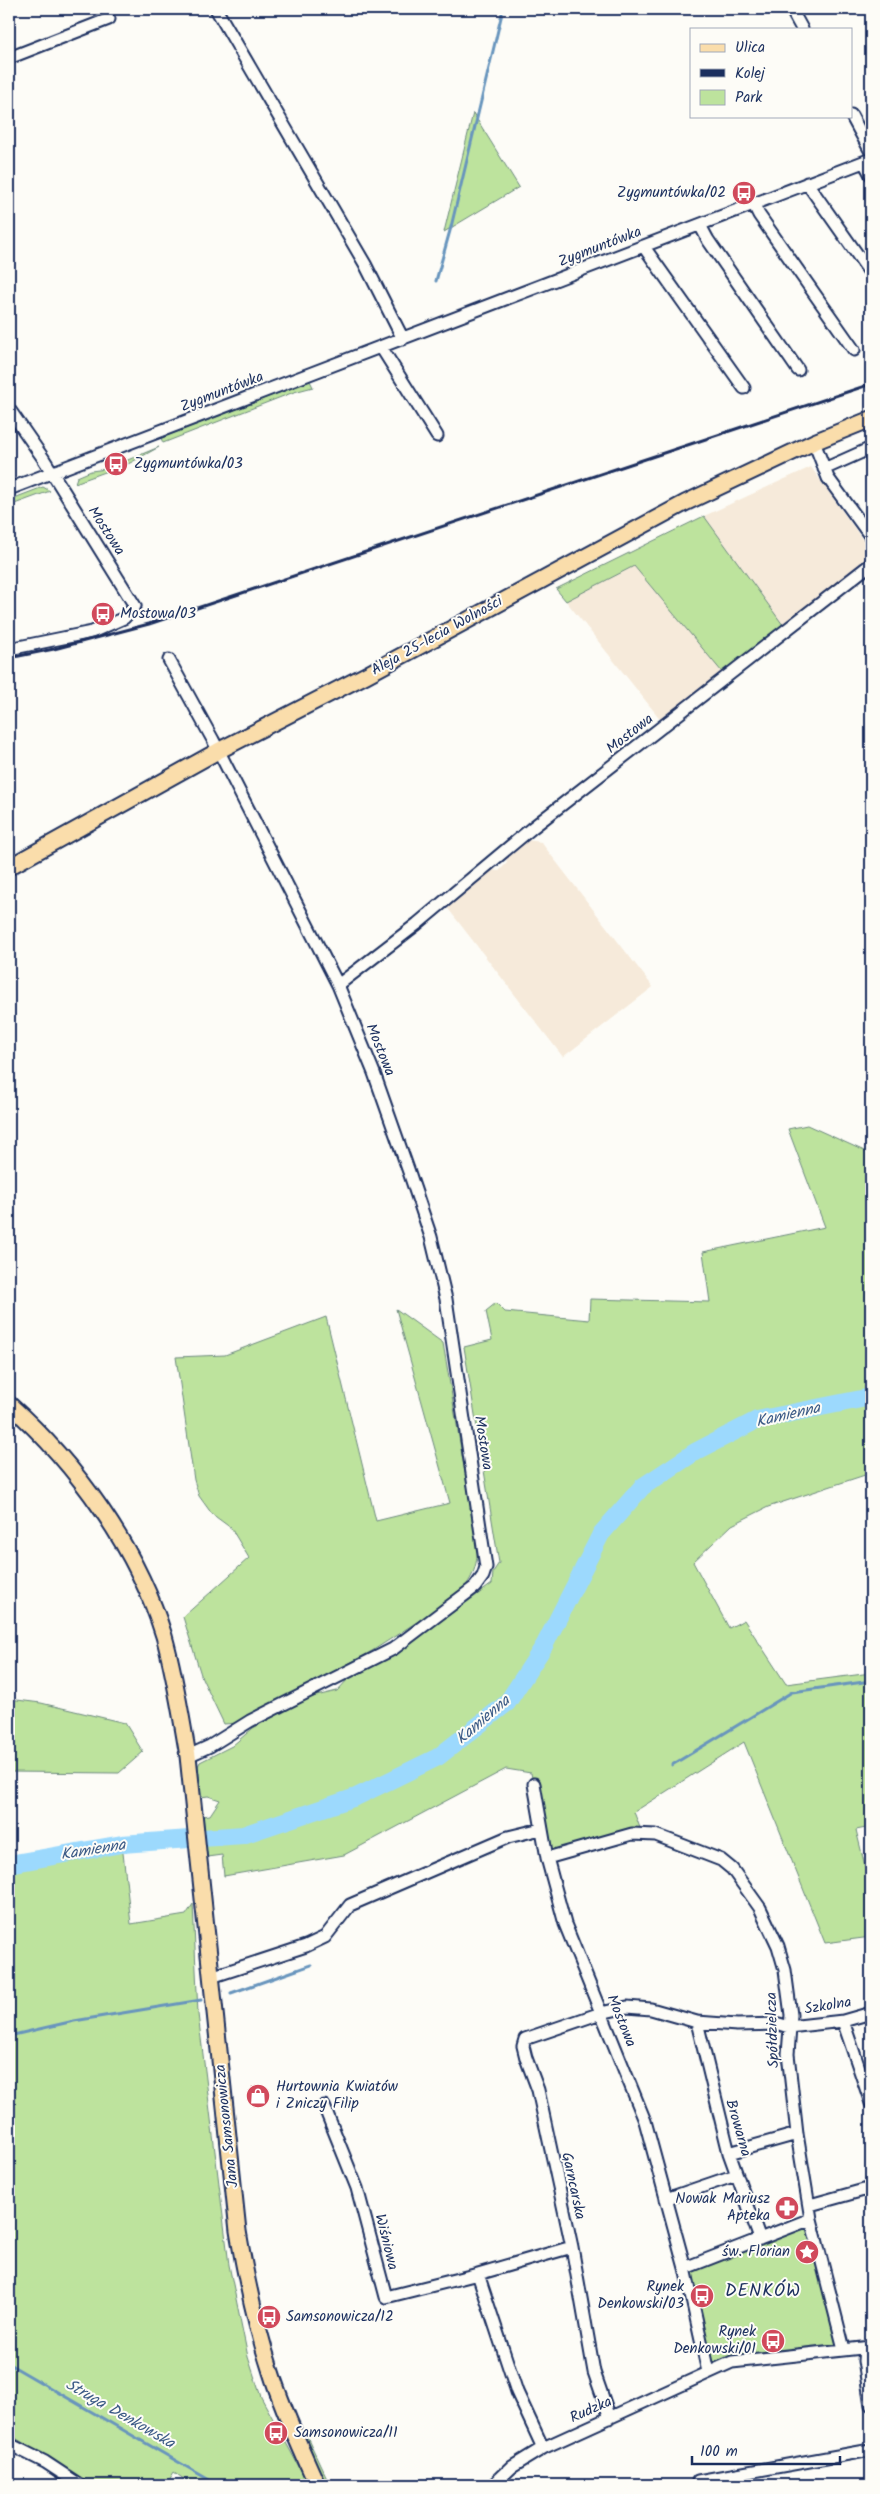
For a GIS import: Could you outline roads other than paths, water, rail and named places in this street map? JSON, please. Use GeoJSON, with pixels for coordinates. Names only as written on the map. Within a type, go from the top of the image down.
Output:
{"type":"FeatureCollection","features":[{"type":"Feature","properties":{"kind":"main road","name":"Aleja 25-lecia Wolności"},"geometry":{"type":"LineString","coordinates":[[9,867],[218,751],[374,670],[677,507],[814,442],[871,418]]}},
{"type":"Feature","properties":{"kind":"main road","name":"Jana Samsonowicza"},"geometry":{"type":"LineString","coordinates":[[9,1404],[65,1460],[122,1543],[144,1588],[163,1636],[188,1756],[238,2231],[245,2274],[271,2372],[286,2413],[317,2485]]}},
{"type":"Feature","properties":{"kind":"street"},"geometry":{"type":"LineString","coordinates":[[216,9],[365,264],[403,339]]}},
{"type":"Feature","properties":{"kind":"street"},"geometry":{"type":"LineString","coordinates":[[790,9],[801,28]]}},
{"type":"Feature","properties":{"kind":"street"},"geometry":{"type":"LineString","coordinates":[[9,58],[109,19]]}},
{"type":"Feature","properties":{"kind":"street"},"geometry":{"type":"LineString","coordinates":[[852,117],[871,152]]}},
{"type":"Feature","properties":{"kind":"street"},"geometry":{"type":"LineString","coordinates":[[868,160],[871,175]]}},
{"type":"Feature","properties":{"kind":"street","name":"Zygmuntówka"},"geometry":{"type":"LineString","coordinates":[[9,489],[868,160]]}},
{"type":"Feature","properties":{"kind":"street"},"geometry":{"type":"LineString","coordinates":[[807,183],[871,274]]}},
{"type":"Feature","properties":{"kind":"street"},"geometry":{"type":"LineString","coordinates":[[753,203],[759,216],[854,350]]}},
{"type":"Feature","properties":{"kind":"street"},"geometry":{"type":"LineString","coordinates":[[700,225],[708,240],[798,370]]}},
{"type":"Feature","properties":{"kind":"street"},"geometry":{"type":"LineString","coordinates":[[644,247],[744,388]]}},
{"type":"Feature","properties":{"kind":"street"},"geometry":{"type":"LineString","coordinates":[[381,347],[437,436]]}},
{"type":"Feature","properties":{"kind":"street","name":"Mostowa"},"geometry":{"type":"LineString","coordinates":[[9,409],[135,606],[124,618],[92,632],[9,649]]}},
{"type":"Feature","properties":{"kind":"street"},"geometry":{"type":"LineString","coordinates":[[814,442],[828,478],[871,537]]}},
{"type":"Feature","properties":{"kind":"street"},"geometry":{"type":"LineString","coordinates":[[824,469],[871,448]]}},
{"type":"Feature","properties":{"kind":"street","name":"Mostowa"},"geometry":{"type":"LineString","coordinates":[[338,986],[417,924],[532,828],[871,564]]}},
{"type":"Feature","properties":{"kind":"street","name":"Mostowa"},"geometry":{"type":"LineString","coordinates":[[169,660],[218,751],[338,986],[374,1073],[409,1172],[439,1270],[447,1309],[486,1567],[483,1576],[475,1587],[392,1649],[250,1721],[210,1746],[188,1756]]}},
{"type":"Feature","properties":{"kind":"street","name":"Mostowa"},"geometry":{"type":"LineString","coordinates":[[534,1784],[547,1858],[564,1924],[645,2121],[685,2268],[708,2372]]}},
{"type":"Feature","properties":{"kind":"street"},"geometry":{"type":"LineString","coordinates":[[211,1978],[306,1946],[325,1937],[350,1905],[508,1837],[541,1829]]}},
{"type":"Feature","properties":{"kind":"street","name":"Spółdzielcza"},"geometry":{"type":"LineString","coordinates":[[547,1858],[632,1834],[642,1834],[671,1840],[721,1860],[732,1869],[760,1908],[778,1946],[785,1970],[791,2015],[788,2054],[797,2134],[811,2219],[844,2349]]}},
{"type":"Feature","properties":{"kind":"street"},"geometry":{"type":"LineString","coordinates":[[601,2013],[627,2007],[651,2009],[697,2022],[737,2025],[779,2024],[789,2027]]}},
{"type":"Feature","properties":{"kind":"street","name":"Garncarska"},"geometry":{"type":"LineString","coordinates":[[601,2013],[533,2035],[525,2039],[523,2046],[538,2090],[572,2248],[594,2372],[610,2418]]}},
{"type":"Feature","properties":{"kind":"street","name":"Szkolna"},"geometry":{"type":"LineString","coordinates":[[789,2027],[843,2021],[871,2013]]}},
{"type":"Feature","properties":{"kind":"street"},"geometry":{"type":"LineString","coordinates":[[843,2021],[871,2103]]}},
{"type":"Feature","properties":{"kind":"street","name":"Browarna"},"geometry":{"type":"LineString","coordinates":[[697,2022],[729,2153],[760,2238]]}},
{"type":"Feature","properties":{"kind":"street","name":"Wiśniowa"},"geometry":{"type":"LineString","coordinates":[[324,2106],[357,2188],[386,2297],[572,2248]]}},
{"type":"Feature","properties":{"kind":"street"},"geometry":{"type":"LineString","coordinates":[[729,2153],[797,2134]]}},
{"type":"Feature","properties":{"kind":"street"},"geometry":{"type":"LineString","coordinates":[[666,2199],[736,2175]]}},
{"type":"Feature","properties":{"kind":"street"},"geometry":{"type":"LineString","coordinates":[[810,2205],[871,2188]]}},
{"type":"Feature","properties":{"kind":"street"},"geometry":{"type":"LineString","coordinates":[[685,2268],[811,2219]]}},
{"type":"Feature","properties":{"kind":"street"},"geometry":{"type":"LineString","coordinates":[[478,2274],[517,2392],[543,2448]]}},
{"type":"Feature","properties":{"kind":"street"},"geometry":{"type":"LineString","coordinates":[[868,2348],[865,2370],[871,2405]]}},
{"type":"Feature","properties":{"kind":"street","name":"Rudzka"},"geometry":{"type":"LineString","coordinates":[[493,2485],[512,2467],[543,2448],[732,2362],[868,2348]]}},
{"type":"Feature","properties":{"kind":"street"},"geometry":{"type":"LineString","coordinates":[[9,2444],[45,2462],[80,2485]]}},
{"type":"Feature","properties":{"kind":"street"},"geometry":{"type":"LineString","coordinates":[[698,2480],[871,2450]]}},
{"type":"Feature","properties":{"kind":"waterway"},"geometry":{"type":"LineString","coordinates":[[436,281],[451,227],[503,9]]}},
{"type":"Feature","properties":{"kind":"waterway","name":"Kamienna"},"geometry":{"type":"LineString","coordinates":[[9,1864],[122,1844],[243,1835],[356,1797],[438,1757],[507,1703],[544,1646],[601,1534],[642,1487],[695,1452],[757,1420],[871,1397]]}},
{"type":"Feature","properties":{"kind":"waterway"},"geometry":{"type":"LineString","coordinates":[[672,1765],[792,1692],[871,1681]]}},
{"type":"Feature","properties":{"kind":"waterway"},"geometry":{"type":"LineString","coordinates":[[231,1993],[311,1965]]}},
{"type":"Feature","properties":{"kind":"waterway"},"geometry":{"type":"LineString","coordinates":[[9,2036],[74,2021],[201,2000]]}},
{"type":"Feature","properties":{"kind":"waterway","name":"Struga Denkowska"},"geometry":{"type":"LineString","coordinates":[[9,2364],[218,2485]]}},
{"type":"Feature","properties":{"kind":"railway"},"geometry":{"type":"LineString","coordinates":[[9,658],[54,649],[149,624],[871,384]]}},
{"type":"Feature","properties":{"kind":"place","name":"Zygmuntówka/02"},"geometry":{"type":"Point","coordinates":[744,193]}},
{"type":"Feature","properties":{"kind":"place","name":"Zygmuntówka/03"},"geometry":{"type":"Point","coordinates":[116,464]}},
{"type":"Feature","properties":{"kind":"place","name":"Mostowa/03"},"geometry":{"type":"Point","coordinates":[103,614]}},
{"type":"Feature","properties":{"kind":"place","name":"Hurtownia Kwiatów i Zniczy Filip"},"geometry":{"type":"Point","coordinates":[258,2096]}},
{"type":"Feature","properties":{"kind":"place","name":"Nowak Mariusz Apteka"},"geometry":{"type":"Point","coordinates":[787,2208]}},
{"type":"Feature","properties":{"kind":"place","name":"św. Florian"},"geometry":{"type":"Point","coordinates":[807,2252]}},
{"type":"Feature","properties":{"kind":"place","name":"Rynek Denkowski/03"},"geometry":{"type":"Point","coordinates":[702,2296]}},
{"type":"Feature","properties":{"kind":"place","name":"Samsonowicza/12"},"geometry":{"type":"Point","coordinates":[269,2317]}},
{"type":"Feature","properties":{"kind":"place","name":"Rynek Denkowski/01"},"geometry":{"type":"Point","coordinates":[773,2341]}},
{"type":"Feature","properties":{"kind":"place","name":"Samsonowicza/11"},"geometry":{"type":"Point","coordinates":[276,2433]}},
{"type":"Feature","properties":{"kind":"district","name":"DENKÓW"},"geometry":{"type":"Point","coordinates":[763,2291]}}]}
